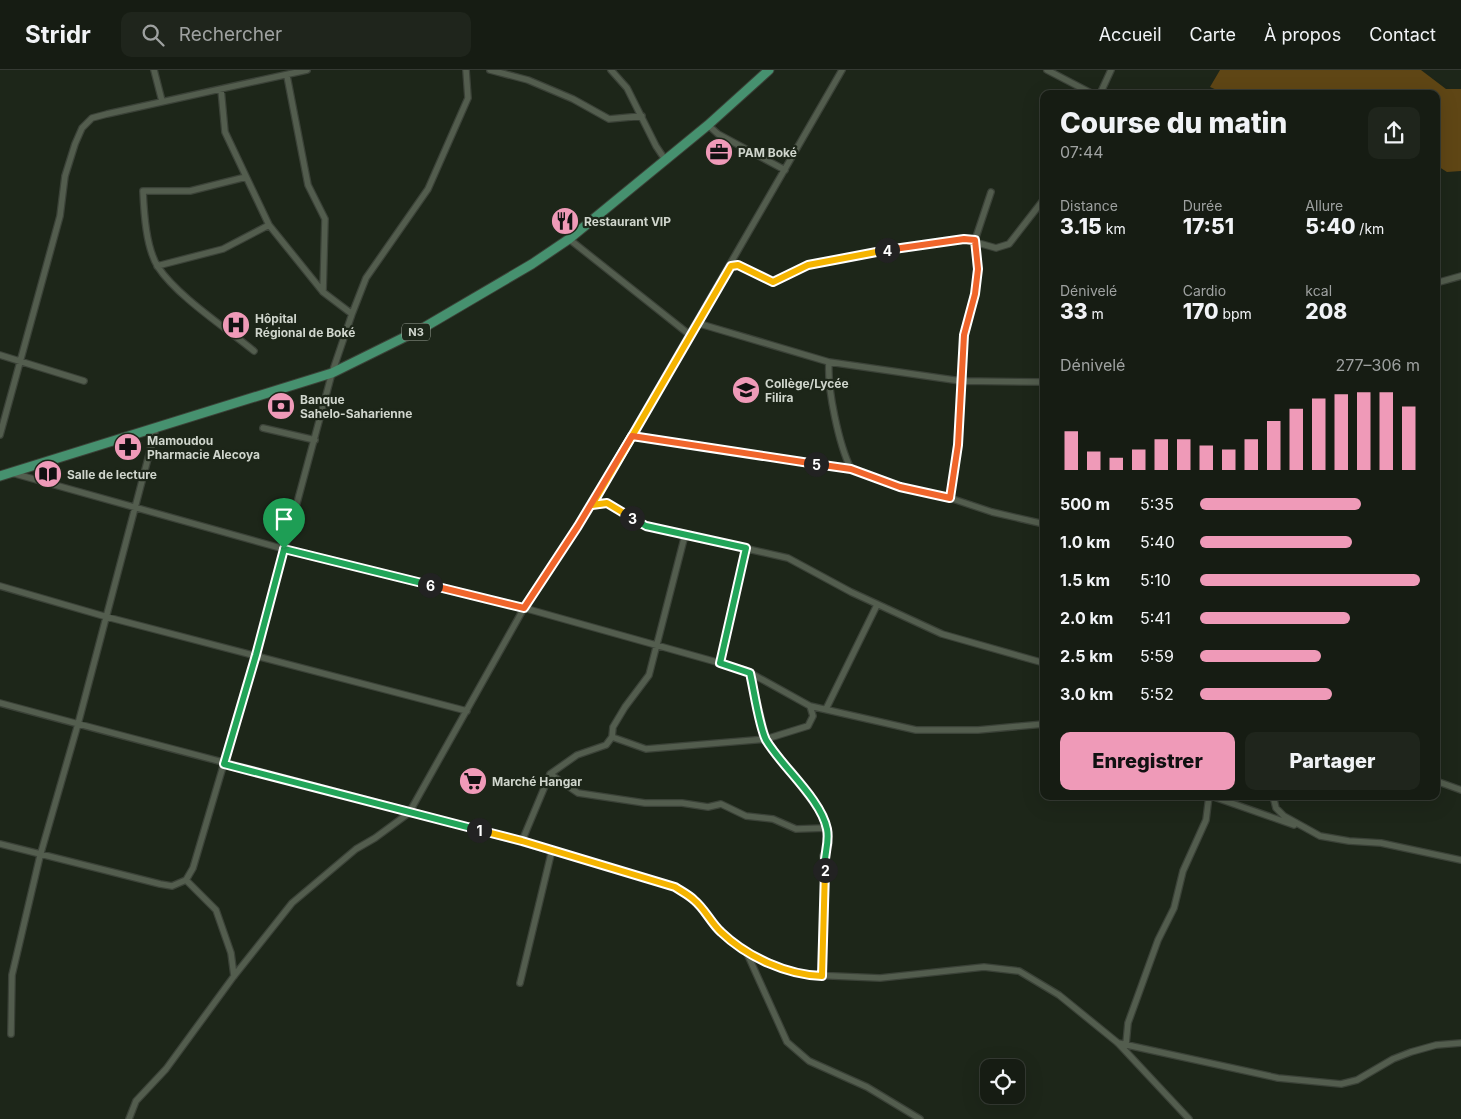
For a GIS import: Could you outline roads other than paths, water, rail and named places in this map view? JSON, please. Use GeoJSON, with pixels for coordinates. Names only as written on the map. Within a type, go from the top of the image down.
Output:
{"type":"FeatureCollection","features":[{"type":"Feature","properties":{"kind":"highway","name":"N3"},"geometry":{"type":"LineString","coordinates":[[0,476],[332,373],[423,328],[532,264],[569,239],[708,126],[769,70]]}},
{"type":"Feature","properties":{"kind":"street"},"geometry":{"type":"LineString","coordinates":[[154,70],[162,101]]}},
{"type":"Feature","properties":{"kind":"street"},"geometry":{"type":"LineString","coordinates":[[0,435],[60,216],[65,176],[82,128],[92,118],[307,70]]}},
{"type":"Feature","properties":{"kind":"street"},"geometry":{"type":"LineString","coordinates":[[0,844],[40,856],[160,884],[172,886],[186,880],[193,868],[256,655],[332,373],[352,314],[366,278],[428,190],[468,98],[466,70]]}},
{"type":"Feature","properties":{"kind":"street"},"geometry":{"type":"LineString","coordinates":[[490,70],[528,80],[573,99],[608,119],[642,116]]}},
{"type":"Feature","properties":{"kind":"street"},"geometry":{"type":"LineString","coordinates":[[611,70],[627,88],[656,146],[666,161]]}},
{"type":"Feature","properties":{"kind":"street"},"geometry":{"type":"LineString","coordinates":[[129,1119],[136,1101],[166,1070],[234,976],[292,903],[356,849],[375,838],[409,813],[524,608],[592,505],[842,70]]}},
{"type":"Feature","properties":{"kind":"street"},"geometry":{"type":"LineString","coordinates":[[1047,70],[1084,90]]}},
{"type":"Feature","properties":{"kind":"street"},"geometry":{"type":"LineString","coordinates":[[1102,90],[1111,70]]}},
{"type":"Feature","properties":{"kind":"street"},"geometry":{"type":"LineString","coordinates":[[287,76],[308,186],[325,219],[323,292]]}},
{"type":"Feature","properties":{"kind":"street"},"geometry":{"type":"LineString","coordinates":[[221,89],[225,132],[269,225],[323,292],[352,314]]}},
{"type":"Feature","properties":{"kind":"street"},"geometry":{"type":"LineString","coordinates":[[708,126],[718,134],[785,170]]}},
{"type":"Feature","properties":{"kind":"street"},"geometry":{"type":"LineString","coordinates":[[246,177],[190,191],[143,191],[144,224],[157,266],[180,290],[254,351]]}},
{"type":"Feature","properties":{"kind":"street"},"geometry":{"type":"LineString","coordinates":[[950,498],[958,445],[964,335],[975,294],[978,269],[975,240],[991,192]]}},
{"type":"Feature","properties":{"kind":"street"},"geometry":{"type":"LineString","coordinates":[[731,266],[738,265],[773,282],[808,265],[888,250],[964,239],[975,240],[996,248],[1009,244],[1040,204]]}},
{"type":"Feature","properties":{"kind":"street"},"geometry":{"type":"LineString","coordinates":[[157,266],[223,249],[269,225]]}},
{"type":"Feature","properties":{"kind":"street"},"geometry":{"type":"LineString","coordinates":[[569,239],[690,335]]}},
{"type":"Feature","properties":{"kind":"street"},"geometry":{"type":"LineString","coordinates":[[1440,281],[1461,276]]}},
{"type":"Feature","properties":{"kind":"street"},"geometry":{"type":"LineString","coordinates":[[697,323],[829,362],[961,381],[1040,382]]}},
{"type":"Feature","properties":{"kind":"street"},"geometry":{"type":"LineString","coordinates":[[0,355],[84,381]]}},
{"type":"Feature","properties":{"kind":"street"},"geometry":{"type":"LineString","coordinates":[[829,362],[828,375],[837,429],[851,469]]}},
{"type":"Feature","properties":{"kind":"street"},"geometry":{"type":"LineString","coordinates":[[11,1034],[12,975],[40,856],[107,617],[156,428]]}},
{"type":"Feature","properties":{"kind":"street"},"geometry":{"type":"LineString","coordinates":[[263,428],[315,440]]}},
{"type":"Feature","properties":{"kind":"street"},"geometry":{"type":"LineString","coordinates":[[632,436],[851,469],[900,487],[950,498],[992,512],[1040,523]]}},
{"type":"Feature","properties":{"kind":"street"},"geometry":{"type":"LineString","coordinates":[[11,473],[284,549],[524,608],[720,663],[750,673],[810,706],[826,710],[916,730],[978,730],[1040,724]]}},
{"type":"Feature","properties":{"kind":"street"},"geometry":{"type":"LineString","coordinates":[[592,505],[607,503],[646,526],[788,558],[877,605],[942,634],[1040,662]]}},
{"type":"Feature","properties":{"kind":"street"},"geometry":{"type":"LineString","coordinates":[[522,841],[550,774],[577,755],[606,745],[612,737],[613,727],[625,707],[649,675],[685,535]]}},
{"type":"Feature","properties":{"kind":"street"},"geometry":{"type":"LineString","coordinates":[[720,663],[746,548]]}},
{"type":"Feature","properties":{"kind":"street"},"geometry":{"type":"LineString","coordinates":[[0,586],[107,617],[467,711]]}},
{"type":"Feature","properties":{"kind":"street"},"geometry":{"type":"LineString","coordinates":[[826,710],[877,605]]}},
{"type":"Feature","properties":{"kind":"street"},"geometry":{"type":"LineString","coordinates":[[750,673],[766,739],[821,813],[827,828],[829,844],[823,856],[826,875],[822,976]]}},
{"type":"Feature","properties":{"kind":"street"},"geometry":{"type":"LineString","coordinates":[[0,703],[409,813],[522,841],[675,887],[695,900],[721,933],[784,970],[822,976],[880,978],[984,966],[1019,971],[1060,995],[1118,1043],[1189,1119]]}},
{"type":"Feature","properties":{"kind":"street"},"geometry":{"type":"LineString","coordinates":[[612,737],[646,749],[766,739],[808,726],[813,716],[810,706]]}},
{"type":"Feature","properties":{"kind":"street"},"geometry":{"type":"LineString","coordinates":[[550,774],[578,793],[644,803],[682,803],[708,807],[721,804],[746,816],[772,819],[796,829],[827,828]]}},
{"type":"Feature","properties":{"kind":"street"},"geometry":{"type":"LineString","coordinates":[[1440,782],[1461,790]]}},
{"type":"Feature","properties":{"kind":"street"},"geometry":{"type":"LineString","coordinates":[[1126,1044],[1128,1023],[1158,940],[1174,908],[1183,871],[1206,820],[1209,800]]}},
{"type":"Feature","properties":{"kind":"street"},"geometry":{"type":"LineString","coordinates":[[1222,800],[1306,829]]}},
{"type":"Feature","properties":{"kind":"street"},"geometry":{"type":"LineString","coordinates":[[1274,800],[1276,808],[1284,816],[1320,836],[1349,841],[1381,843],[1461,860]]}},
{"type":"Feature","properties":{"kind":"street"},"geometry":{"type":"LineString","coordinates":[[520,983],[552,850]]}},
{"type":"Feature","properties":{"kind":"street"},"geometry":{"type":"LineString","coordinates":[[186,880],[216,910],[231,952],[234,976]]}},
{"type":"Feature","properties":{"kind":"street"},"geometry":{"type":"LineString","coordinates":[[746,949],[787,1042],[809,1061],[867,1087],[920,1119]]}},
{"type":"Feature","properties":{"kind":"street"},"geometry":{"type":"LineString","coordinates":[[1118,1043],[1278,1078],[1341,1084],[1357,1080],[1393,1059],[1411,1052],[1436,1045],[1461,1043]]}},
{"type":"Feature","properties":{"kind":"place","name":"PAM Boké"},"geometry":{"type":"Point","coordinates":[719,152]}},
{"type":"Feature","properties":{"kind":"place","name":"Restaurant VIP"},"geometry":{"type":"Point","coordinates":[565,221]}},
{"type":"Feature","properties":{"kind":"place","name":"Hôpital Régional de Boké"},"geometry":{"type":"Point","coordinates":[236,325]}},
{"type":"Feature","properties":{"kind":"place","name":"Collège/Lycée Filira"},"geometry":{"type":"Point","coordinates":[746,390]}},
{"type":"Feature","properties":{"kind":"place","name":"Banque Sahelo-Saharienne"},"geometry":{"type":"Point","coordinates":[281,406]}},
{"type":"Feature","properties":{"kind":"place","name":"Mamoudou Pharmacie Alecoya"},"geometry":{"type":"Point","coordinates":[128,447]}},
{"type":"Feature","properties":{"kind":"place","name":"Salle de lecture"},"geometry":{"type":"Point","coordinates":[48,474]}},
{"type":"Feature","properties":{"kind":"place","name":"Marché Hangar"},"geometry":{"type":"Point","coordinates":[473,781]}}]}
